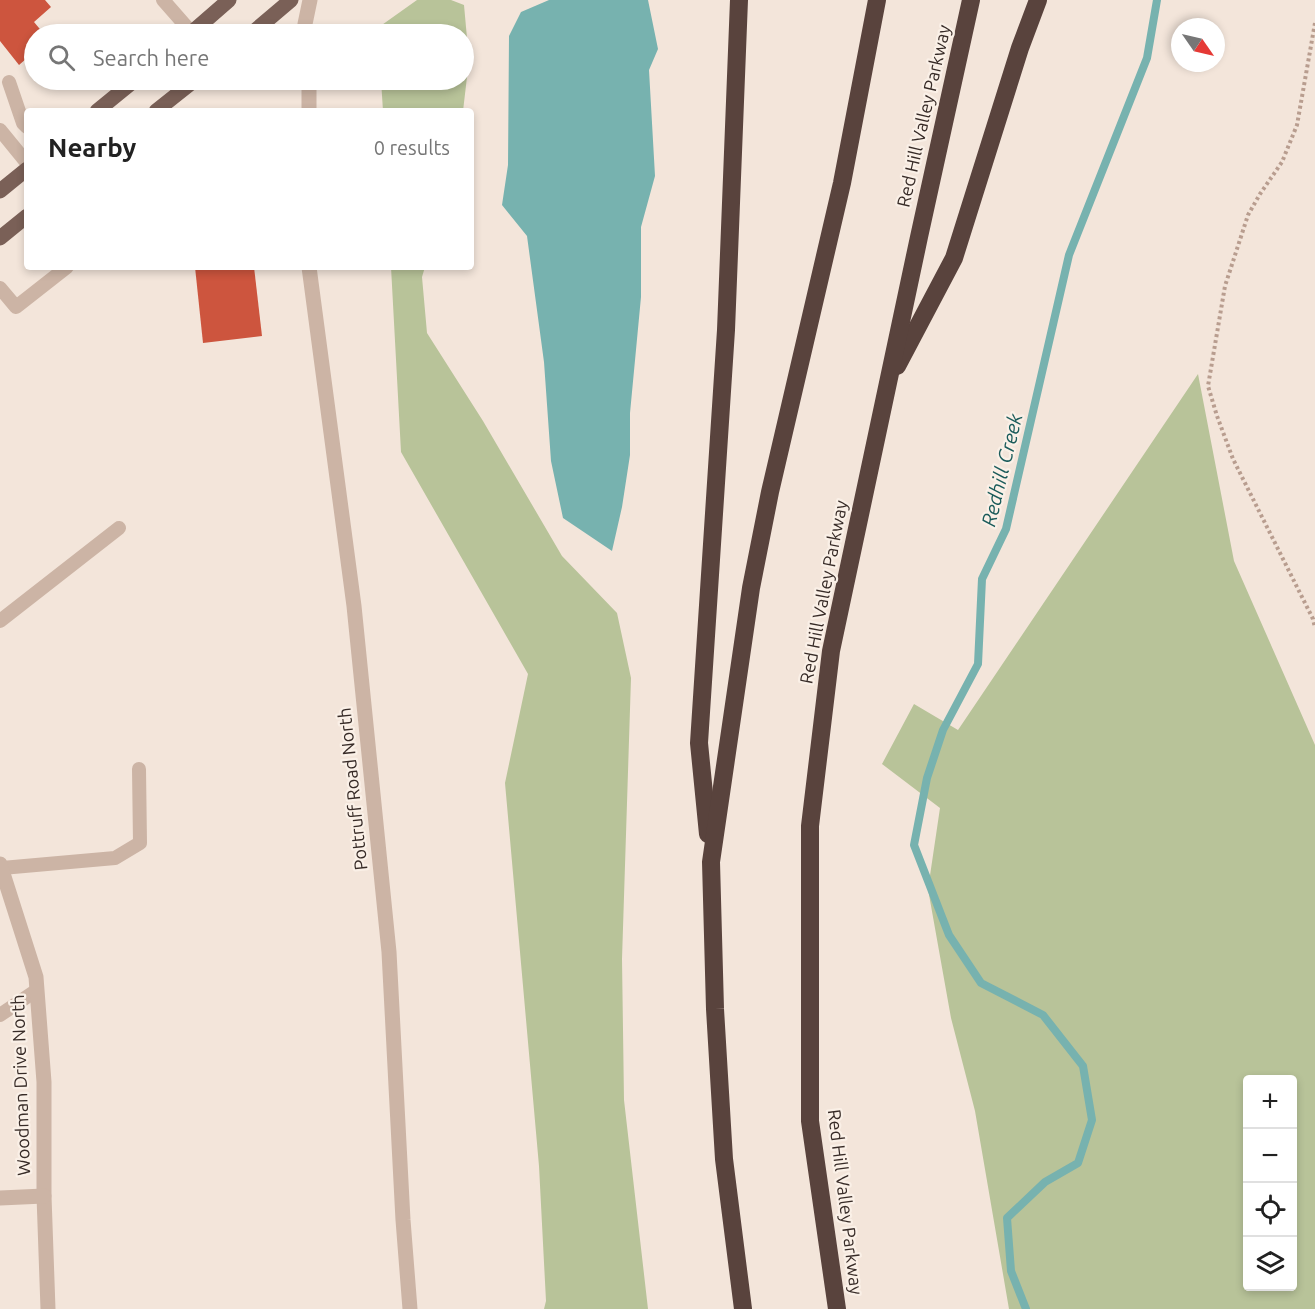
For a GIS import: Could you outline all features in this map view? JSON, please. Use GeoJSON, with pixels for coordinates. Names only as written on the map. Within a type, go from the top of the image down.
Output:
{"type":"FeatureCollection","features":[{"type":"Feature","properties":{"kind":"highway"},"geometry":{"type":"LineString","coordinates":[[739,0],[726,330],[699,743],[711,862],[715,1009],[724,1159],[743,1309]]}},
{"type":"Feature","properties":{"kind":"highway"},"geometry":{"type":"LineString","coordinates":[[711,862],[751,588],[770,492],[842,183],[877,0]]}},
{"type":"Feature","properties":{"kind":"highway","name":"Red Hill Valley Parkway"},"geometry":{"type":"LineString","coordinates":[[837,1309],[810,1121],[810,826],[831,651],[971,0]]}},
{"type":"Feature","properties":{"kind":"highway"},"geometry":{"type":"LineString","coordinates":[[887,386],[954,258],[1020,48],[1038,0]]}},
{"type":"Feature","properties":{"kind":"main road"},"geometry":{"type":"LineString","coordinates":[[202,24],[229,0]]}},
{"type":"Feature","properties":{"kind":"main road"},"geometry":{"type":"LineString","coordinates":[[263,24],[291,0]]}},
{"type":"Feature","properties":{"kind":"main road"},"geometry":{"type":"LineString","coordinates":[[101,108],[123,90]]}},
{"type":"Feature","properties":{"kind":"main road"},"geometry":{"type":"LineString","coordinates":[[160,108],[182,90]]}},
{"type":"Feature","properties":{"kind":"main road"},"geometry":{"type":"LineString","coordinates":[[0,191],[24,171]]}},
{"type":"Feature","properties":{"kind":"main road"},"geometry":{"type":"LineString","coordinates":[[0,238],[24,218]]}},
{"type":"Feature","properties":{"kind":"street"},"geometry":{"type":"LineString","coordinates":[[304,24],[310,0]]}},
{"type":"Feature","properties":{"kind":"street"},"geometry":{"type":"LineString","coordinates":[[308,90],[309,108]]}},
{"type":"Feature","properties":{"kind":"street","name":"Pottruff Road North"},"geometry":{"type":"LineString","coordinates":[[309,270],[354,606],[390,952],[403,1220],[410,1309]]}},
{"type":"Feature","properties":{"kind":"street","name":"Woodman Drive North"},"geometry":{"type":"LineString","coordinates":[[1,866],[36,977],[44,1082],[44,1196],[48,1309]]}},
{"type":"Feature","properties":{"kind":"street"},"geometry":{"type":"LineString","coordinates":[[0,1198],[44,1196]]}},
{"type":"Feature","properties":{"kind":"lane"},"geometry":{"type":"LineString","coordinates":[[163,0],[183,24]]}},
{"type":"Feature","properties":{"kind":"lane"},"geometry":{"type":"LineString","coordinates":[[9,82],[24,124]]}},
{"type":"Feature","properties":{"kind":"lane"},"geometry":{"type":"LineString","coordinates":[[0,130],[24,159]]}},
{"type":"Feature","properties":{"kind":"lane"},"geometry":{"type":"LineString","coordinates":[[0,288],[16,307],[63,270]]}},
{"type":"Feature","properties":{"kind":"lane"},"geometry":{"type":"LineString","coordinates":[[0,621],[119,528]]}},
{"type":"Feature","properties":{"kind":"lane"},"geometry":{"type":"LineString","coordinates":[[1,866],[116,858],[140,843],[139,769]]}},
{"type":"Feature","properties":{"kind":"lane"},"geometry":{"type":"LineString","coordinates":[[0,1015],[37,990]]}},
{"type":"Feature","properties":{"kind":"path"},"geometry":{"type":"LineString","coordinates":[[1315,24],[1297,125],[1282,162],[1248,215],[1225,286],[1208,386],[1233,459],[1313,619],[1315,628]]}},
{"type":"Feature","properties":{"kind":"green space"},"geometry":{"type":"Polygon","coordinates":[[[417,0],[451,0],[464,5],[466,24],[383,24],[417,0]]]}},
{"type":"Feature","properties":{"kind":"green space"},"geometry":{"type":"Polygon","coordinates":[[[382,90],[465,90],[463,108],[383,108],[382,90]]]}},
{"type":"Feature","properties":{"kind":"green space"},"geometry":{"type":"Polygon","coordinates":[[[391,270],[424,270],[422,277],[427,333],[483,421],[562,556],[617,613],[631,678],[622,959],[624,1100],[648,1309],[544,1309],[546,1301],[539,1166],[505,783],[528,674],[401,452],[391,270]]]}},
{"type":"Feature","properties":{"kind":"green space"},"geometry":{"type":"Polygon","coordinates":[[[1198,374],[1234,561],[1315,745],[1315,1309],[1009,1309],[975,1111],[951,1018],[928,889],[940,808],[882,764],[914,704],[958,730],[1198,374]]]}},
{"type":"Feature","properties":{"kind":"water"},"geometry":{"type":"Polygon","coordinates":[[[549,0],[648,0],[658,49],[649,70],[655,176],[641,227],[641,297],[630,413],[630,455],[612,551],[563,518],[551,461],[544,362],[527,236],[502,205],[508,165],[509,36],[521,12],[549,0]]]}},
{"type":"Feature","properties":{"kind":"building"},"geometry":{"type":"Polygon","coordinates":[[[0,0],[45,0],[51,7],[34,22],[36,24],[24,24],[24,61],[19,65],[0,41],[0,0]]]}},
{"type":"Feature","properties":{"kind":"building"},"geometry":{"type":"Polygon","coordinates":[[[195,270],[254,270],[262,336],[203,343],[195,270]]]}},
{"type":"Feature","properties":{"kind":"waterway","name":"Redhill Creek"},"geometry":{"type":"LineString","coordinates":[[1026,1309],[1011,1271],[1007,1218],[1045,1182],[1078,1163],[1092,1120],[1083,1066],[1043,1015],[981,983],[949,935],[914,845],[927,778],[943,730],[978,664],[982,579],[1006,529],[1069,255],[1147,58],[1157,0]]}}]}
